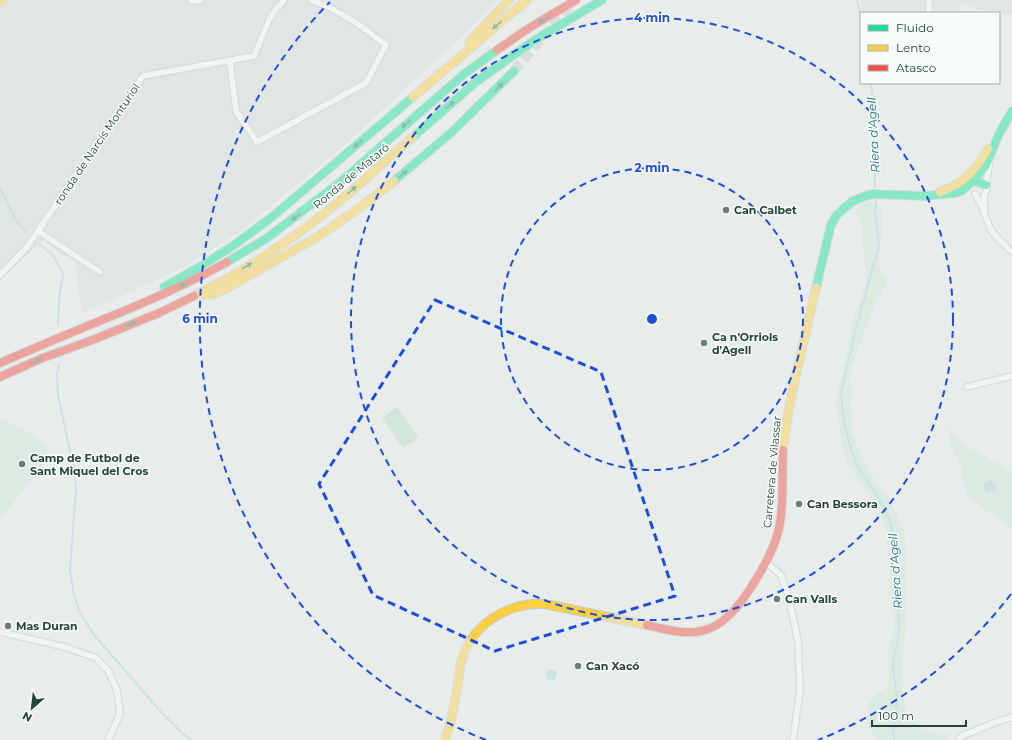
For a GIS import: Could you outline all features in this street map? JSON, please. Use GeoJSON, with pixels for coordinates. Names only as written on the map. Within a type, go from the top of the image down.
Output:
{"type":"FeatureCollection","features":[{"type":"Feature","properties":{"kind":"main road"},"geometry":{"type":"LineString","coordinates":[[442,72],[445,65],[509,0]]}},
{"type":"Feature","properties":{"kind":"main road"},"geometry":{"type":"LineString","coordinates":[[156,298],[164,287],[203,265],[234,245],[272,217],[526,0]]}},
{"type":"Feature","properties":{"kind":"main road","name":"Ronda de Mataró"},"geometry":{"type":"LineString","coordinates":[[0,363],[156,298],[211,271],[267,238],[338,184],[464,74],[529,28],[576,0]]}},
{"type":"Feature","properties":{"kind":"main road","name":"Ronda de Mataró"},"geometry":{"type":"LineString","coordinates":[[0,377],[40,359],[159,313],[242,270],[281,245],[346,196],[476,82],[535,40],[602,0]]}},
{"type":"Feature","properties":{"kind":"main road"},"geometry":{"type":"LineString","coordinates":[[198,294],[208,296],[224,289],[279,260],[341,221],[406,172],[483,103],[514,71]]}},
{"type":"Feature","properties":{"kind":"main road"},"geometry":{"type":"LineString","coordinates":[[925,196],[958,184],[972,174],[990,151],[1012,111]]}},
{"type":"Feature","properties":{"kind":"main road"},"geometry":{"type":"LineString","coordinates":[[969,189],[986,165],[990,151]]}},
{"type":"Feature","properties":{"kind":"main road"},"geometry":{"type":"LineString","coordinates":[[944,190],[969,189],[976,181],[986,188]]}},
{"type":"Feature","properties":{"kind":"main road","name":"Carretera de Vilassar"},"geometry":{"type":"LineString","coordinates":[[445,740],[449,729],[463,659],[468,646],[476,634],[497,614],[511,608],[542,604],[661,628],[686,632],[699,632],[712,628],[723,622],[734,613],[767,563],[780,525],[785,439],[792,396],[831,225],[836,216],[844,207],[858,198],[874,194],[925,196],[955,193],[969,189]]}},
{"type":"Feature","properties":{"kind":"street"},"geometry":{"type":"LineString","coordinates":[[191,1],[201,0]]}},
{"type":"Feature","properties":{"kind":"street","name":"ronda de Narcís Monturiol"},"geometry":{"type":"LineString","coordinates":[[0,275],[27,247],[143,76],[254,56],[269,20],[284,0]]}},
{"type":"Feature","properties":{"kind":"street"},"geometry":{"type":"LineString","coordinates":[[230,60],[236,110],[257,142],[366,83],[386,45],[358,24],[328,7],[311,0]]}},
{"type":"Feature","properties":{"kind":"street"},"geometry":{"type":"LineString","coordinates":[[929,0],[929,10]]}},
{"type":"Feature","properties":{"kind":"street"},"geometry":{"type":"LineString","coordinates":[[985,213],[990,151]]}},
{"type":"Feature","properties":{"kind":"street"},"geometry":{"type":"LineString","coordinates":[[969,189],[979,195],[983,194],[986,188]]}},
{"type":"Feature","properties":{"kind":"street"},"geometry":{"type":"LineString","coordinates":[[969,189],[978,198],[993,232],[1012,252]]}},
{"type":"Feature","properties":{"kind":"street"},"geometry":{"type":"LineString","coordinates":[[38,231],[100,272]]}},
{"type":"Feature","properties":{"kind":"street"},"geometry":{"type":"LineString","coordinates":[[967,387],[1012,376]]}},
{"type":"Feature","properties":{"kind":"street"},"geometry":{"type":"LineString","coordinates":[[767,563],[781,575],[790,598],[798,641],[800,690],[793,740]]}},
{"type":"Feature","properties":{"kind":"street"},"geometry":{"type":"LineString","coordinates":[[0,632],[65,647],[96,658],[108,670],[117,690],[120,714],[108,740]]}},
{"type":"Feature","properties":{"kind":"street"},"geometry":{"type":"LineString","coordinates":[[958,740],[962,736],[1012,717]]}},
{"type":"Feature","properties":{"kind":"highlighted area"},"geometry":{"type":"Polygon","coordinates":[[[435,300],[601,372],[675,596],[495,651],[373,595],[319,484],[435,300]]]}},
{"type":"Feature","properties":{"kind":"shaded area"},"geometry":{"type":"Polygon","coordinates":[[[0,0],[498,0],[459,39],[340,149],[241,231],[184,267],[82,314],[75,263],[43,241],[0,279],[0,0]]]}},
{"type":"Feature","properties":{"kind":"shaded area"},"geometry":{"type":"Polygon","coordinates":[[[861,0],[1012,0],[1012,14],[989,12],[961,4],[960,12],[863,12],[861,0]]]}},
{"type":"Feature","properties":{"kind":"green space"},"geometry":{"type":"Polygon","coordinates":[[[871,202],[881,205],[879,264],[887,279],[887,282],[876,303],[859,346],[851,372],[853,434],[871,474],[888,498],[904,530],[906,627],[902,657],[903,695],[906,708],[919,726],[928,731],[950,735],[947,740],[876,740],[869,726],[867,716],[868,706],[872,699],[889,685],[888,649],[895,626],[890,600],[888,544],[881,513],[854,474],[842,449],[836,403],[853,320],[866,284],[862,243],[862,225],[856,212],[860,206],[871,202]]]}},
{"type":"Feature","properties":{"kind":"green space"},"geometry":{"type":"Polygon","coordinates":[[[397,407],[418,437],[403,448],[382,418],[397,407]]]}},
{"type":"Feature","properties":{"kind":"green space","name":"Camp de Futbol de Sant Miquel del Cros"},"geometry":{"type":"Polygon","coordinates":[[[0,419],[34,435],[43,444],[51,456],[0,519],[0,419]]]}},
{"type":"Feature","properties":{"kind":"green space"},"geometry":{"type":"Polygon","coordinates":[[[948,428],[972,449],[1012,471],[1012,528],[968,496],[965,490],[960,463],[950,443],[948,428]]]}},
{"type":"Feature","properties":{"kind":"water"},"geometry":{"type":"Polygon","coordinates":[[[991,480],[998,486],[993,491],[986,493],[983,486],[984,483],[991,480]]]}},
{"type":"Feature","properties":{"kind":"water"},"geometry":{"type":"Polygon","coordinates":[[[551,669],[555,671],[557,675],[555,679],[551,681],[547,679],[545,675],[547,671],[551,669]]]}},
{"type":"Feature","properties":{"kind":"waterway","name":"Riera d'Agell"},"geometry":{"type":"LineString","coordinates":[[857,0],[860,13]]}},
{"type":"Feature","properties":{"kind":"waterway","name":"Riera d'Agell"},"geometry":{"type":"LineString","coordinates":[[871,84],[873,102],[875,187]]}},
{"type":"Feature","properties":{"kind":"waterway"},"geometry":{"type":"LineString","coordinates":[[0,189],[15,219],[25,231]]}},
{"type":"Feature","properties":{"kind":"waterway","name":"Riera d'Agell"},"geometry":{"type":"LineString","coordinates":[[876,201],[875,211],[879,247],[857,325],[841,392],[843,418],[852,452],[857,465],[885,510],[889,518],[893,534],[896,554],[895,571],[898,594],[899,631],[893,669],[897,697],[896,716],[893,729],[894,740]]}},
{"type":"Feature","properties":{"kind":"waterway"},"geometry":{"type":"LineString","coordinates":[[40,245],[52,254],[63,273],[59,300],[58,325]]}},
{"type":"Feature","properties":{"kind":"waterway"},"geometry":{"type":"LineString","coordinates":[[59,364],[57,374],[58,396],[75,474],[76,489],[70,570],[74,595],[80,613],[95,636],[162,713],[191,740]]}},
{"type":"Feature","properties":{"kind":"tunnel"},"geometry":{"type":"LineString","coordinates":[[514,71],[572,2]]}},
{"type":"Feature","properties":{"kind":"traffic: fast"},"geometry":{"type":"LineString","coordinates":[[413,137],[476,82],[535,40],[602,0]]}},
{"type":"Feature","properties":{"kind":"traffic: fast"},"geometry":{"type":"LineString","coordinates":[[227,262],[267,238],[338,184],[464,74],[497,50]]}},
{"type":"Feature","properties":{"kind":"traffic: fast"},"geometry":{"type":"LineString","coordinates":[[394,181],[453,131],[514,71]]}},
{"type":"Feature","properties":{"kind":"traffic: fast"},"geometry":{"type":"LineString","coordinates":[[164,287],[203,265],[234,245],[272,217],[413,97]]}},
{"type":"Feature","properties":{"kind":"traffic: fast"},"geometry":{"type":"LineString","coordinates":[[816,288],[831,225],[836,216],[844,208],[853,201],[874,194],[925,196],[962,191],[986,165],[1000,132],[1012,111]]}},
{"type":"Feature","properties":{"kind":"traffic: fast"},"geometry":{"type":"LineString","coordinates":[[970,183],[976,181],[986,185]]}},
{"type":"Feature","properties":{"kind":"traffic: slow"},"geometry":{"type":"LineString","coordinates":[[469,42],[509,0]]}},
{"type":"Feature","properties":{"kind":"traffic: slow"},"geometry":{"type":"LineString","coordinates":[[413,97],[527,0]]}},
{"type":"Feature","properties":{"kind":"traffic: slow"},"geometry":{"type":"LineString","coordinates":[[194,296],[234,275],[293,237],[347,195],[413,137]]}},
{"type":"Feature","properties":{"kind":"traffic: slow"},"geometry":{"type":"LineString","coordinates":[[940,192],[963,180],[974,170],[988,149]]}},
{"type":"Feature","properties":{"kind":"traffic: slow"},"geometry":{"type":"LineString","coordinates":[[204,295],[213,294],[225,289],[319,236],[365,204],[394,181]]}},
{"type":"Feature","properties":{"kind":"traffic: slow"},"geometry":{"type":"LineString","coordinates":[[783,450],[793,389],[816,288]]}},
{"type":"Feature","properties":{"kind":"traffic: slow"},"geometry":{"type":"LineString","coordinates":[[445,740],[453,712],[463,655],[470,641],[480,629],[498,615],[520,606],[545,604],[647,625]]}},
{"type":"Feature","properties":{"kind":"traffic: jam"},"geometry":{"type":"LineString","coordinates":[[497,50],[529,28],[576,0]]}},
{"type":"Feature","properties":{"kind":"traffic: jam"},"geometry":{"type":"LineString","coordinates":[[0,363],[134,307],[227,262]]}},
{"type":"Feature","properties":{"kind":"traffic: jam"},"geometry":{"type":"LineString","coordinates":[[0,377],[40,359],[159,313],[194,296]]}},
{"type":"Feature","properties":{"kind":"traffic: jam"},"geometry":{"type":"LineString","coordinates":[[647,625],[680,632],[701,631],[712,628],[721,622],[740,604],[764,566],[778,532],[782,505],[783,450]]}},
{"type":"Feature","properties":{"kind":"place","name":"Can Calbet"},"geometry":{"type":"Point","coordinates":[726,210]}},
{"type":"Feature","properties":{"kind":"place","name":"Ca n'Orriols d'Agell"},"geometry":{"type":"Point","coordinates":[704,343]}},
{"type":"Feature","properties":{"kind":"place","name":"Camp de Futbol de Sant Miquel del Cros"},"geometry":{"type":"Point","coordinates":[22,464]}},
{"type":"Feature","properties":{"kind":"place","name":"Can Bessora"},"geometry":{"type":"Point","coordinates":[799,504]}},
{"type":"Feature","properties":{"kind":"place","name":"Can Valls"},"geometry":{"type":"Point","coordinates":[777,599]}},
{"type":"Feature","properties":{"kind":"place","name":"Mas Duran"},"geometry":{"type":"Point","coordinates":[8,626]}},
{"type":"Feature","properties":{"kind":"place","name":"Can Xacó"},"geometry":{"type":"Point","coordinates":[578,666]}}]}
